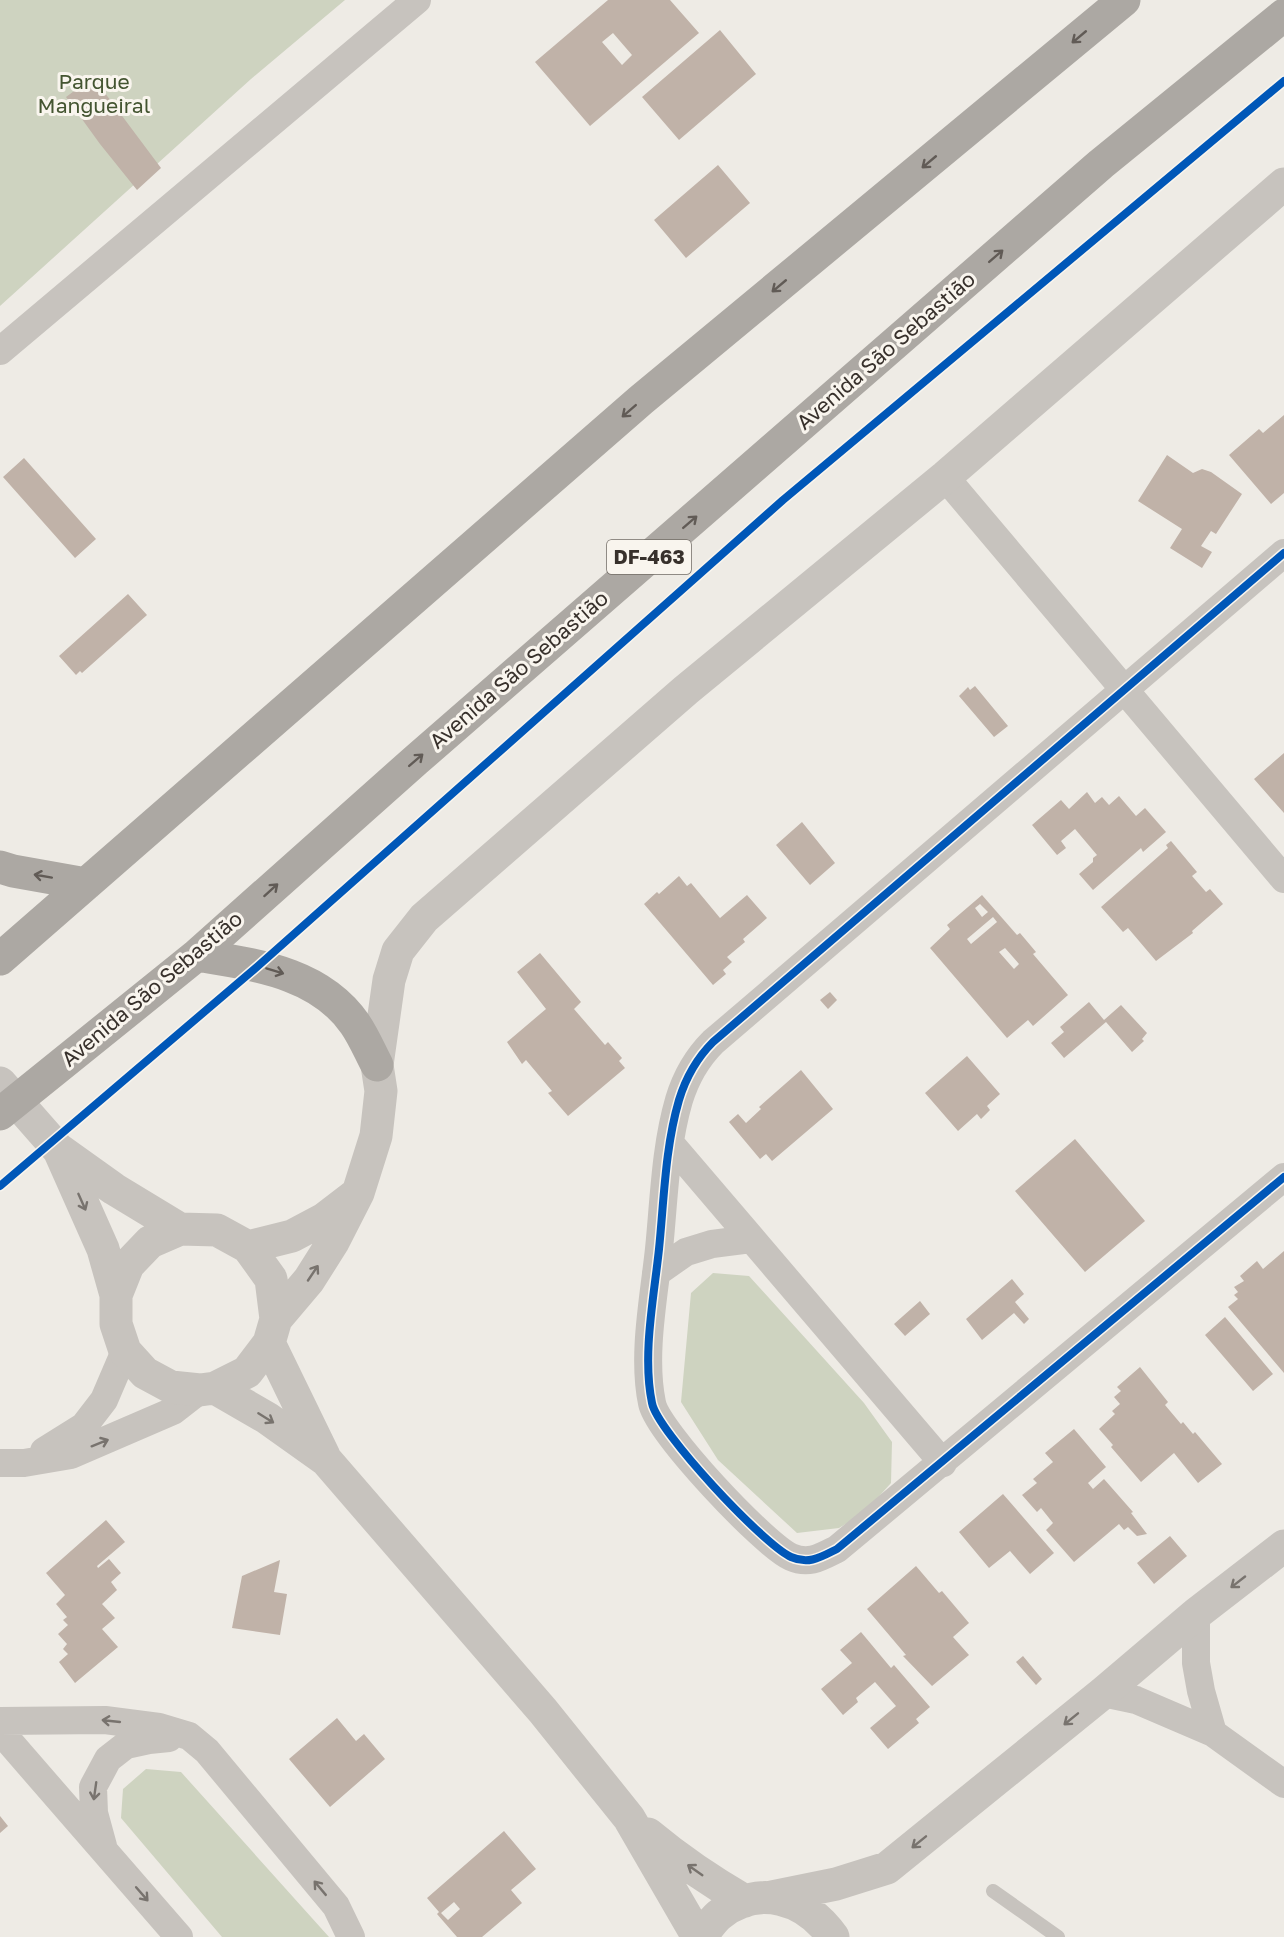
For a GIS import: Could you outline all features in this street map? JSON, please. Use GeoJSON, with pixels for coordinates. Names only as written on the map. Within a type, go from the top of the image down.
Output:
{"type":"FeatureCollection","features":[{"type":"Feature","properties":{"kind":"main road"},"geometry":{"type":"LineString","coordinates":[[0,959],[641,400],[1124,0]]}},
{"type":"Feature","properties":{"kind":"main road","name":"Avenida São Sebastião"},"geometry":{"type":"LineString","coordinates":[[5,1100],[197,955],[416,760],[1101,164],[1284,15]]}},
{"type":"Feature","properties":{"kind":"main road"},"geometry":{"type":"LineString","coordinates":[[0,867],[86,884]]}},
{"type":"Feature","properties":{"kind":"main road"},"geometry":{"type":"LineString","coordinates":[[197,955],[258,966],[305,980],[334,1001],[355,1023],[377,1065]]}},
{"type":"Feature","properties":{"kind":"street"},"geometry":{"type":"LineString","coordinates":[[0,351],[417,0]]}},
{"type":"Feature","properties":{"kind":"street"},"geometry":{"type":"LineString","coordinates":[[12,1463],[71,1455],[172,1411],[208,1389],[247,1372],[327,1252],[358,1193],[376,1136],[381,1091],[377,1065],[389,980],[398,951],[424,918],[686,690],[945,477],[1284,184]]}},
{"type":"Feature","properties":{"kind":"street"},"geometry":{"type":"LineString","coordinates":[[945,477],[1284,879]]}},
{"type":"Feature","properties":{"kind":"street"},"geometry":{"type":"LineString","coordinates":[[1284,553],[713,1042],[699,1057],[686,1079],[678,1101],[669,1143],[650,1332],[648,1379],[652,1406],[663,1428],[682,1452],[770,1543],[791,1557],[812,1561],[837,1549],[943,1463],[1284,1178]]}},
{"type":"Feature","properties":{"kind":"street"},"geometry":{"type":"LineString","coordinates":[[5,1100],[58,1149],[114,1189],[180,1229]]}},
{"type":"Feature","properties":{"kind":"street"},"geometry":{"type":"LineString","coordinates":[[669,1143],[943,1463]]}},
{"type":"Feature","properties":{"kind":"street"},"geometry":{"type":"LineString","coordinates":[[58,1149],[103,1249],[116,1295],[116,1324],[125,1351],[145,1373],[171,1387],[208,1389],[267,1418],[326,1460],[543,1712],[629,1818],[699,1937],[718,1915],[758,1899],[836,1884],[887,1868],[1103,1693],[1196,1614],[1284,1546]]}},
{"type":"Feature","properties":{"kind":"street"},"geometry":{"type":"LineString","coordinates":[[248,1247],[292,1236],[324,1219],[358,1193]]}},
{"type":"Feature","properties":{"kind":"street"},"geometry":{"type":"LineString","coordinates":[[116,1295],[128,1265],[150,1242],[180,1229],[217,1230],[248,1247],[271,1280],[273,1331],[326,1460]]}},
{"type":"Feature","properties":{"kind":"street"},"geometry":{"type":"LineString","coordinates":[[656,1273],[686,1252],[712,1244],[751,1239]]}},
{"type":"Feature","properties":{"kind":"street"},"geometry":{"type":"LineString","coordinates":[[12,1463],[63,1440],[84,1426],[104,1400],[125,1351]]}},
{"type":"Feature","properties":{"kind":"street"},"geometry":{"type":"LineString","coordinates":[[1196,1614],[1196,1663],[1213,1733]]}},
{"type":"Feature","properties":{"kind":"street"},"geometry":{"type":"LineString","coordinates":[[1103,1693],[1136,1700],[1213,1733],[1284,1784]]}},
{"type":"Feature","properties":{"kind":"street"},"geometry":{"type":"LineString","coordinates":[[0,1721],[105,1720],[159,1727],[189,1736],[207,1751],[336,1906],[351,1937]]}},
{"type":"Feature","properties":{"kind":"street"},"geometry":{"type":"LineString","coordinates":[[0,1731],[180,1937]]}},
{"type":"Feature","properties":{"kind":"street"},"geometry":{"type":"LineString","coordinates":[[104,1850],[94,1813],[93,1787],[108,1759],[126,1745],[189,1736]]}},
{"type":"Feature","properties":{"kind":"street"},"geometry":{"type":"LineString","coordinates":[[629,1818],[673,1855],[712,1882],[758,1899],[798,1904],[820,1920],[833,1937]]}},
{"type":"Feature","properties":{"kind":"lane"},"geometry":{"type":"LineString","coordinates":[[993,1891],[1058,1937]]}},
{"type":"Feature","properties":{"kind":"green space","name":"Parque Mangueiral"},"geometry":{"type":"Polygon","coordinates":[[[0,0],[345,0],[251,79],[0,306],[0,0]]]}},
{"type":"Feature","properties":{"kind":"green space"},"geometry":{"type":"Polygon","coordinates":[[[713,1273],[749,1276],[864,1403],[892,1442],[891,1483],[865,1512],[839,1528],[797,1533],[718,1460],[681,1402],[691,1293],[713,1273]]]}},
{"type":"Feature","properties":{"kind":"green space"},"geometry":{"type":"Polygon","coordinates":[[[146,1769],[181,1772],[329,1937],[222,1937],[121,1818],[123,1789],[146,1769]]]}},
{"type":"Feature","properties":{"kind":"building"},"geometry":{"type":"Polygon","coordinates":[[[608,0],[670,0],[699,33],[590,126],[535,62],[608,0]],[[613,33],[602,42],[622,65],[632,55],[613,33]]]}},
{"type":"Feature","properties":{"kind":"building"},"geometry":{"type":"Polygon","coordinates":[[[720,30],[756,74],[679,140],[642,97],[720,30]]]}},
{"type":"Feature","properties":{"kind":"building"},"geometry":{"type":"Polygon","coordinates":[[[93,77],[161,168],[137,190],[66,97],[93,77]]]}},
{"type":"Feature","properties":{"kind":"building"},"geometry":{"type":"Polygon","coordinates":[[[718,165],[750,203],[686,258],[654,220],[718,165]]]}},
{"type":"Feature","properties":{"kind":"building"},"geometry":{"type":"Polygon","coordinates":[[[1284,415],[1284,493],[1271,504],[1229,455],[1259,429],[1263,433],[1284,415]]]}},
{"type":"Feature","properties":{"kind":"building"},"geometry":{"type":"Polygon","coordinates":[[[1167,455],[1193,473],[1202,469],[1211,472],[1242,494],[1216,534],[1211,531],[1201,546],[1212,552],[1202,568],[1170,548],[1182,529],[1138,501],[1167,455]]]}},
{"type":"Feature","properties":{"kind":"building"},"geometry":{"type":"Polygon","coordinates":[[[24,458],[96,539],[75,558],[3,477],[24,458]]]}},
{"type":"Feature","properties":{"kind":"building"},"geometry":{"type":"Polygon","coordinates":[[[128,594],[147,615],[82,673],[80,671],[76,675],[59,656],[128,594]]]}},
{"type":"Feature","properties":{"kind":"building"},"geometry":{"type":"Polygon","coordinates":[[[975,686],[1008,726],[994,737],[959,696],[968,687],[970,690],[975,686]]]}},
{"type":"Feature","properties":{"kind":"building"},"geometry":{"type":"Polygon","coordinates":[[[1284,753],[1284,813],[1254,779],[1284,753]]]}},
{"type":"Feature","properties":{"kind":"building"},"geometry":{"type":"Polygon","coordinates":[[[1087,792],[1095,803],[1102,797],[1109,805],[1119,796],[1136,816],[1145,808],[1166,832],[1143,852],[1141,848],[1093,890],[1079,874],[1093,862],[1093,858],[1097,855],[1075,829],[1061,841],[1066,848],[1057,855],[1032,825],[1061,800],[1069,809],[1087,792]]]}},
{"type":"Feature","properties":{"kind":"building"},"geometry":{"type":"Polygon","coordinates":[[[802,822],[835,863],[810,885],[776,845],[802,822]]]}},
{"type":"Feature","properties":{"kind":"building"},"geometry":{"type":"Polygon","coordinates":[[[1171,841],[1197,872],[1192,876],[1206,892],[1210,889],[1223,904],[1192,931],[1193,933],[1156,961],[1128,928],[1123,932],[1101,907],[1168,848],[1166,845],[1171,841]]]}},
{"type":"Feature","properties":{"kind":"building"},"geometry":{"type":"Polygon","coordinates":[[[679,876],[687,886],[691,883],[720,918],[747,895],[767,918],[743,939],[745,942],[727,957],[732,962],[723,970],[726,974],[713,985],[644,904],[679,876]]]}},
{"type":"Feature","properties":{"kind":"building"},"geometry":{"type":"Polygon","coordinates":[[[982,895],[1017,935],[1020,933],[1036,952],[1033,954],[1068,995],[1033,1026],[1028,1020],[1007,1038],[930,948],[950,929],[947,925],[982,895]],[[980,904],[975,908],[982,917],[988,912],[980,904]],[[993,917],[967,939],[971,944],[997,922],[993,917]],[[1005,948],[999,952],[1014,969],[1019,964],[1005,948]]]}},
{"type":"Feature","properties":{"kind":"building"},"geometry":{"type":"Polygon","coordinates":[[[540,953],[581,1002],[574,1009],[605,1045],[608,1042],[622,1058],[619,1061],[625,1068],[568,1116],[548,1093],[552,1091],[526,1060],[522,1064],[507,1042],[546,1009],[517,972],[540,953]]]}},
{"type":"Feature","properties":{"kind":"building"},"geometry":{"type":"Polygon","coordinates":[[[830,992],[837,1000],[828,1009],[820,1000],[830,992]]]}},
{"type":"Feature","properties":{"kind":"building"},"geometry":{"type":"Polygon","coordinates":[[[1089,1002],[1104,1020],[1121,1005],[1147,1033],[1142,1039],[1144,1041],[1132,1052],[1106,1022],[1064,1058],[1051,1043],[1064,1032],[1060,1027],[1089,1002]]]}},
{"type":"Feature","properties":{"kind":"building"},"geometry":{"type":"Polygon","coordinates":[[[967,1056],[1000,1094],[987,1106],[990,1110],[981,1119],[977,1114],[958,1131],[925,1093],[967,1056]]]}},
{"type":"Feature","properties":{"kind":"building"},"geometry":{"type":"Polygon","coordinates":[[[801,1070],[833,1109],[772,1161],[766,1154],[760,1159],[729,1122],[738,1114],[746,1123],[761,1109],[759,1107],[801,1070]]]}},
{"type":"Feature","properties":{"kind":"building"},"geometry":{"type":"Polygon","coordinates":[[[1075,1139],[1145,1221],[1085,1272],[1015,1191],[1075,1139]]]}},
{"type":"Feature","properties":{"kind":"building"},"geometry":{"type":"Polygon","coordinates":[[[1284,1251],[1284,1373],[1228,1307],[1238,1299],[1234,1295],[1238,1292],[1234,1287],[1244,1281],[1240,1276],[1257,1261],[1263,1269],[1284,1251]]]}},
{"type":"Feature","properties":{"kind":"building"},"geometry":{"type":"Polygon","coordinates":[[[1012,1279],[1024,1294],[1015,1302],[1029,1319],[1024,1324],[1014,1313],[982,1340],[966,1319],[1012,1279]]]}},
{"type":"Feature","properties":{"kind":"building"},"geometry":{"type":"Polygon","coordinates":[[[920,1301],[930,1314],[905,1336],[894,1324],[920,1301]]]}},
{"type":"Feature","properties":{"kind":"building"},"geometry":{"type":"Polygon","coordinates":[[[1225,1317],[1273,1374],[1253,1391],[1205,1335],[1225,1317]]]}},
{"type":"Feature","properties":{"kind":"building"},"geometry":{"type":"Polygon","coordinates":[[[1140,1367],[1168,1402],[1165,1405],[1181,1424],[1183,1422],[1193,1434],[1195,1432],[1222,1464],[1198,1483],[1174,1453],[1141,1482],[1099,1429],[1115,1414],[1112,1411],[1120,1404],[1114,1397],[1121,1391],[1117,1387],[1140,1367]]]}},
{"type":"Feature","properties":{"kind":"building"},"geometry":{"type":"Polygon","coordinates":[[[1074,1429],[1106,1467],[1088,1483],[1093,1489],[1104,1479],[1133,1512],[1131,1513],[1147,1534],[1137,1536],[1128,1527],[1124,1530],[1119,1524],[1074,1562],[1046,1530],[1053,1523],[1041,1508],[1037,1512],[1022,1495],[1037,1483],[1033,1479],[1053,1462],[1045,1453],[1074,1429]]]}},
{"type":"Feature","properties":{"kind":"building"},"geometry":{"type":"Polygon","coordinates":[[[1003,1494],[1054,1553],[1030,1574],[1010,1551],[989,1568],[959,1532],[1003,1494]]]}},
{"type":"Feature","properties":{"kind":"building"},"geometry":{"type":"Polygon","coordinates":[[[106,1520],[125,1542],[97,1566],[98,1568],[109,1559],[121,1573],[111,1582],[117,1590],[102,1604],[115,1618],[102,1629],[118,1647],[75,1683],[59,1662],[68,1654],[63,1649],[67,1644],[58,1634],[68,1625],[63,1620],[67,1617],[56,1604],[65,1595],[46,1573],[106,1520]]]}},
{"type":"Feature","properties":{"kind":"building"},"geometry":{"type":"Polygon","coordinates":[[[1170,1536],[1187,1556],[1154,1584],[1137,1563],[1170,1536]]]}},
{"type":"Feature","properties":{"kind":"building"},"geometry":{"type":"Polygon","coordinates":[[[280,1560],[274,1592],[287,1594],[280,1635],[232,1628],[242,1576],[280,1560]]]}},
{"type":"Feature","properties":{"kind":"building"},"geometry":{"type":"Polygon","coordinates":[[[916,1566],[939,1593],[942,1591],[969,1623],[953,1637],[969,1655],[932,1686],[903,1656],[906,1655],[867,1609],[916,1566]]]}},
{"type":"Feature","properties":{"kind":"building"},"geometry":{"type":"Polygon","coordinates":[[[861,1632],[891,1668],[894,1665],[930,1707],[916,1719],[919,1723],[888,1749],[870,1728],[896,1706],[875,1682],[856,1698],[858,1702],[843,1715],[821,1689],[852,1663],[840,1650],[861,1632]]]}},
{"type":"Feature","properties":{"kind":"building"},"geometry":{"type":"Polygon","coordinates":[[[1023,1656],[1042,1679],[1036,1685],[1016,1662],[1023,1656]]]}},
{"type":"Feature","properties":{"kind":"building"},"geometry":{"type":"Polygon","coordinates":[[[337,1718],[356,1741],[364,1734],[385,1759],[330,1807],[289,1759],[337,1718]]]}},
{"type":"Feature","properties":{"kind":"building"},"geometry":{"type":"Polygon","coordinates":[[[0,1816],[8,1826],[0,1833],[0,1816]]]}},
{"type":"Feature","properties":{"kind":"building"},"geometry":{"type":"Polygon","coordinates":[[[504,1831],[536,1869],[511,1890],[522,1903],[482,1937],[457,1937],[437,1914],[439,1912],[427,1898],[504,1831]],[[454,1902],[441,1913],[448,1920],[460,1909],[454,1902]]]}},
{"type":"Feature","properties":{"kind":"cycle path"},"geometry":{"type":"LineString","coordinates":[[0,1186],[258,966],[783,500],[1284,81]]}},
{"type":"Feature","properties":{"kind":"cycle path"},"geometry":{"type":"LineString","coordinates":[[1284,553],[713,1042],[702,1055],[688,1076],[682,1092],[674,1118],[668,1155],[649,1346],[649,1385],[652,1403],[658,1417],[691,1461],[759,1532],[791,1557],[804,1560],[820,1557],[837,1549],[1284,1177]]}}]}
